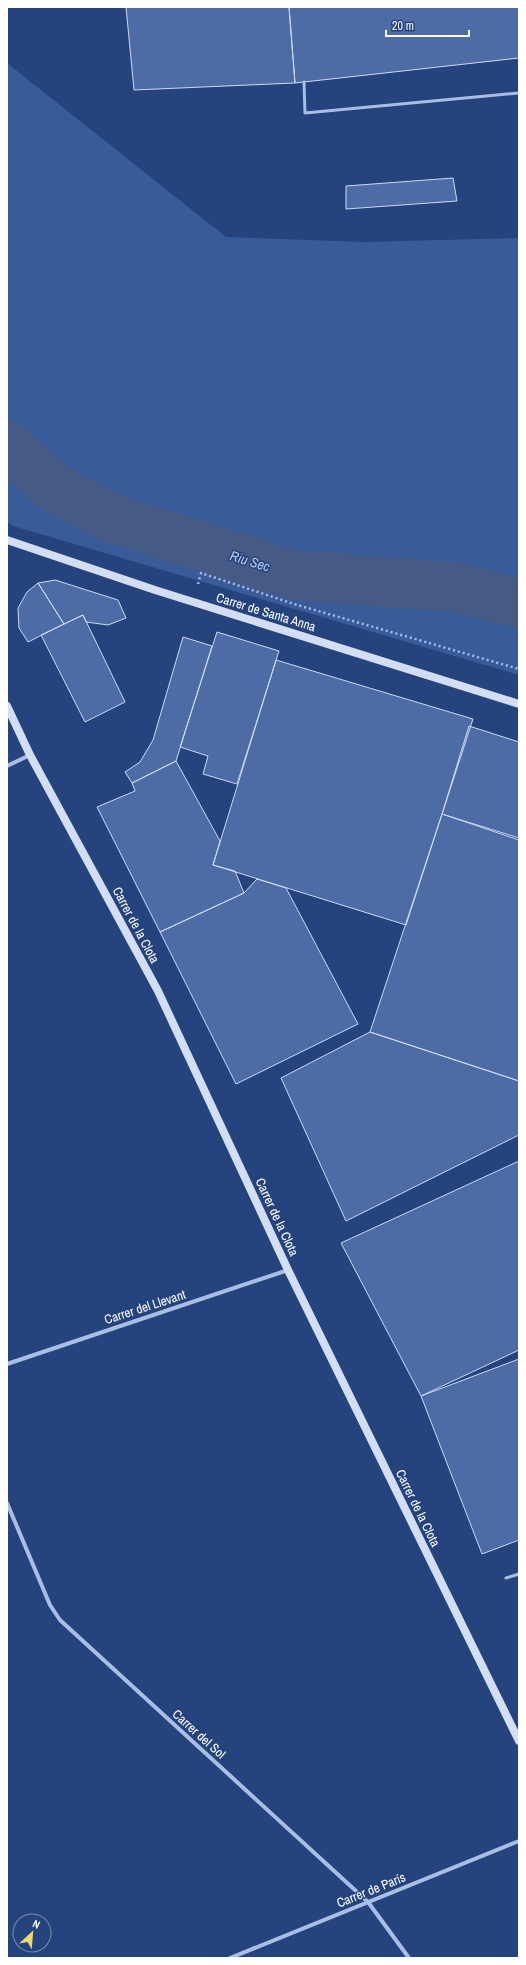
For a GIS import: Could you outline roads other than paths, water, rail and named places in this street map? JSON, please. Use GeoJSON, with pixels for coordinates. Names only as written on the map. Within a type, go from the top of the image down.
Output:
{"type":"FeatureCollection","features":[{"type":"Feature","properties":{"kind":"street","name":"Carrer de Santa Anna"},"geometry":{"type":"LineString","coordinates":[[7,540],[155,590],[519,704]]}},
{"type":"Feature","properties":{"kind":"street","name":"Carrer de la Clota"},"geometry":{"type":"LineString","coordinates":[[7,706],[30,755],[158,991],[288,1270],[519,1741]]}},
{"type":"Feature","properties":{"kind":"street"},"geometry":{"type":"LineString","coordinates":[[7,766],[30,755]]}},
{"type":"Feature","properties":{"kind":"street","name":"Carrer del Llevant"},"geometry":{"type":"LineString","coordinates":[[7,1364],[288,1270]]}},
{"type":"Feature","properties":{"kind":"street","name":"Carrer del Sol"},"geometry":{"type":"LineString","coordinates":[[7,1503],[50,1605],[60,1620],[368,1902],[409,1958]]}},
{"type":"Feature","properties":{"kind":"street","name":"Carrer de París"},"geometry":{"type":"LineString","coordinates":[[230,1958],[519,1841]]}},
{"type":"Feature","properties":{"kind":"lane"},"geometry":{"type":"LineString","coordinates":[[304,82],[305,113],[519,93]]}},
{"type":"Feature","properties":{"kind":"lane"},"geometry":{"type":"LineString","coordinates":[[506,1578],[519,1574]]}},
{"type":"Feature","properties":{"kind":"waterway","name":"Riu Sec"},"geometry":{"type":"LineString","coordinates":[[7,445],[53,487],[111,518],[293,575],[453,587],[519,603]]}}]}
